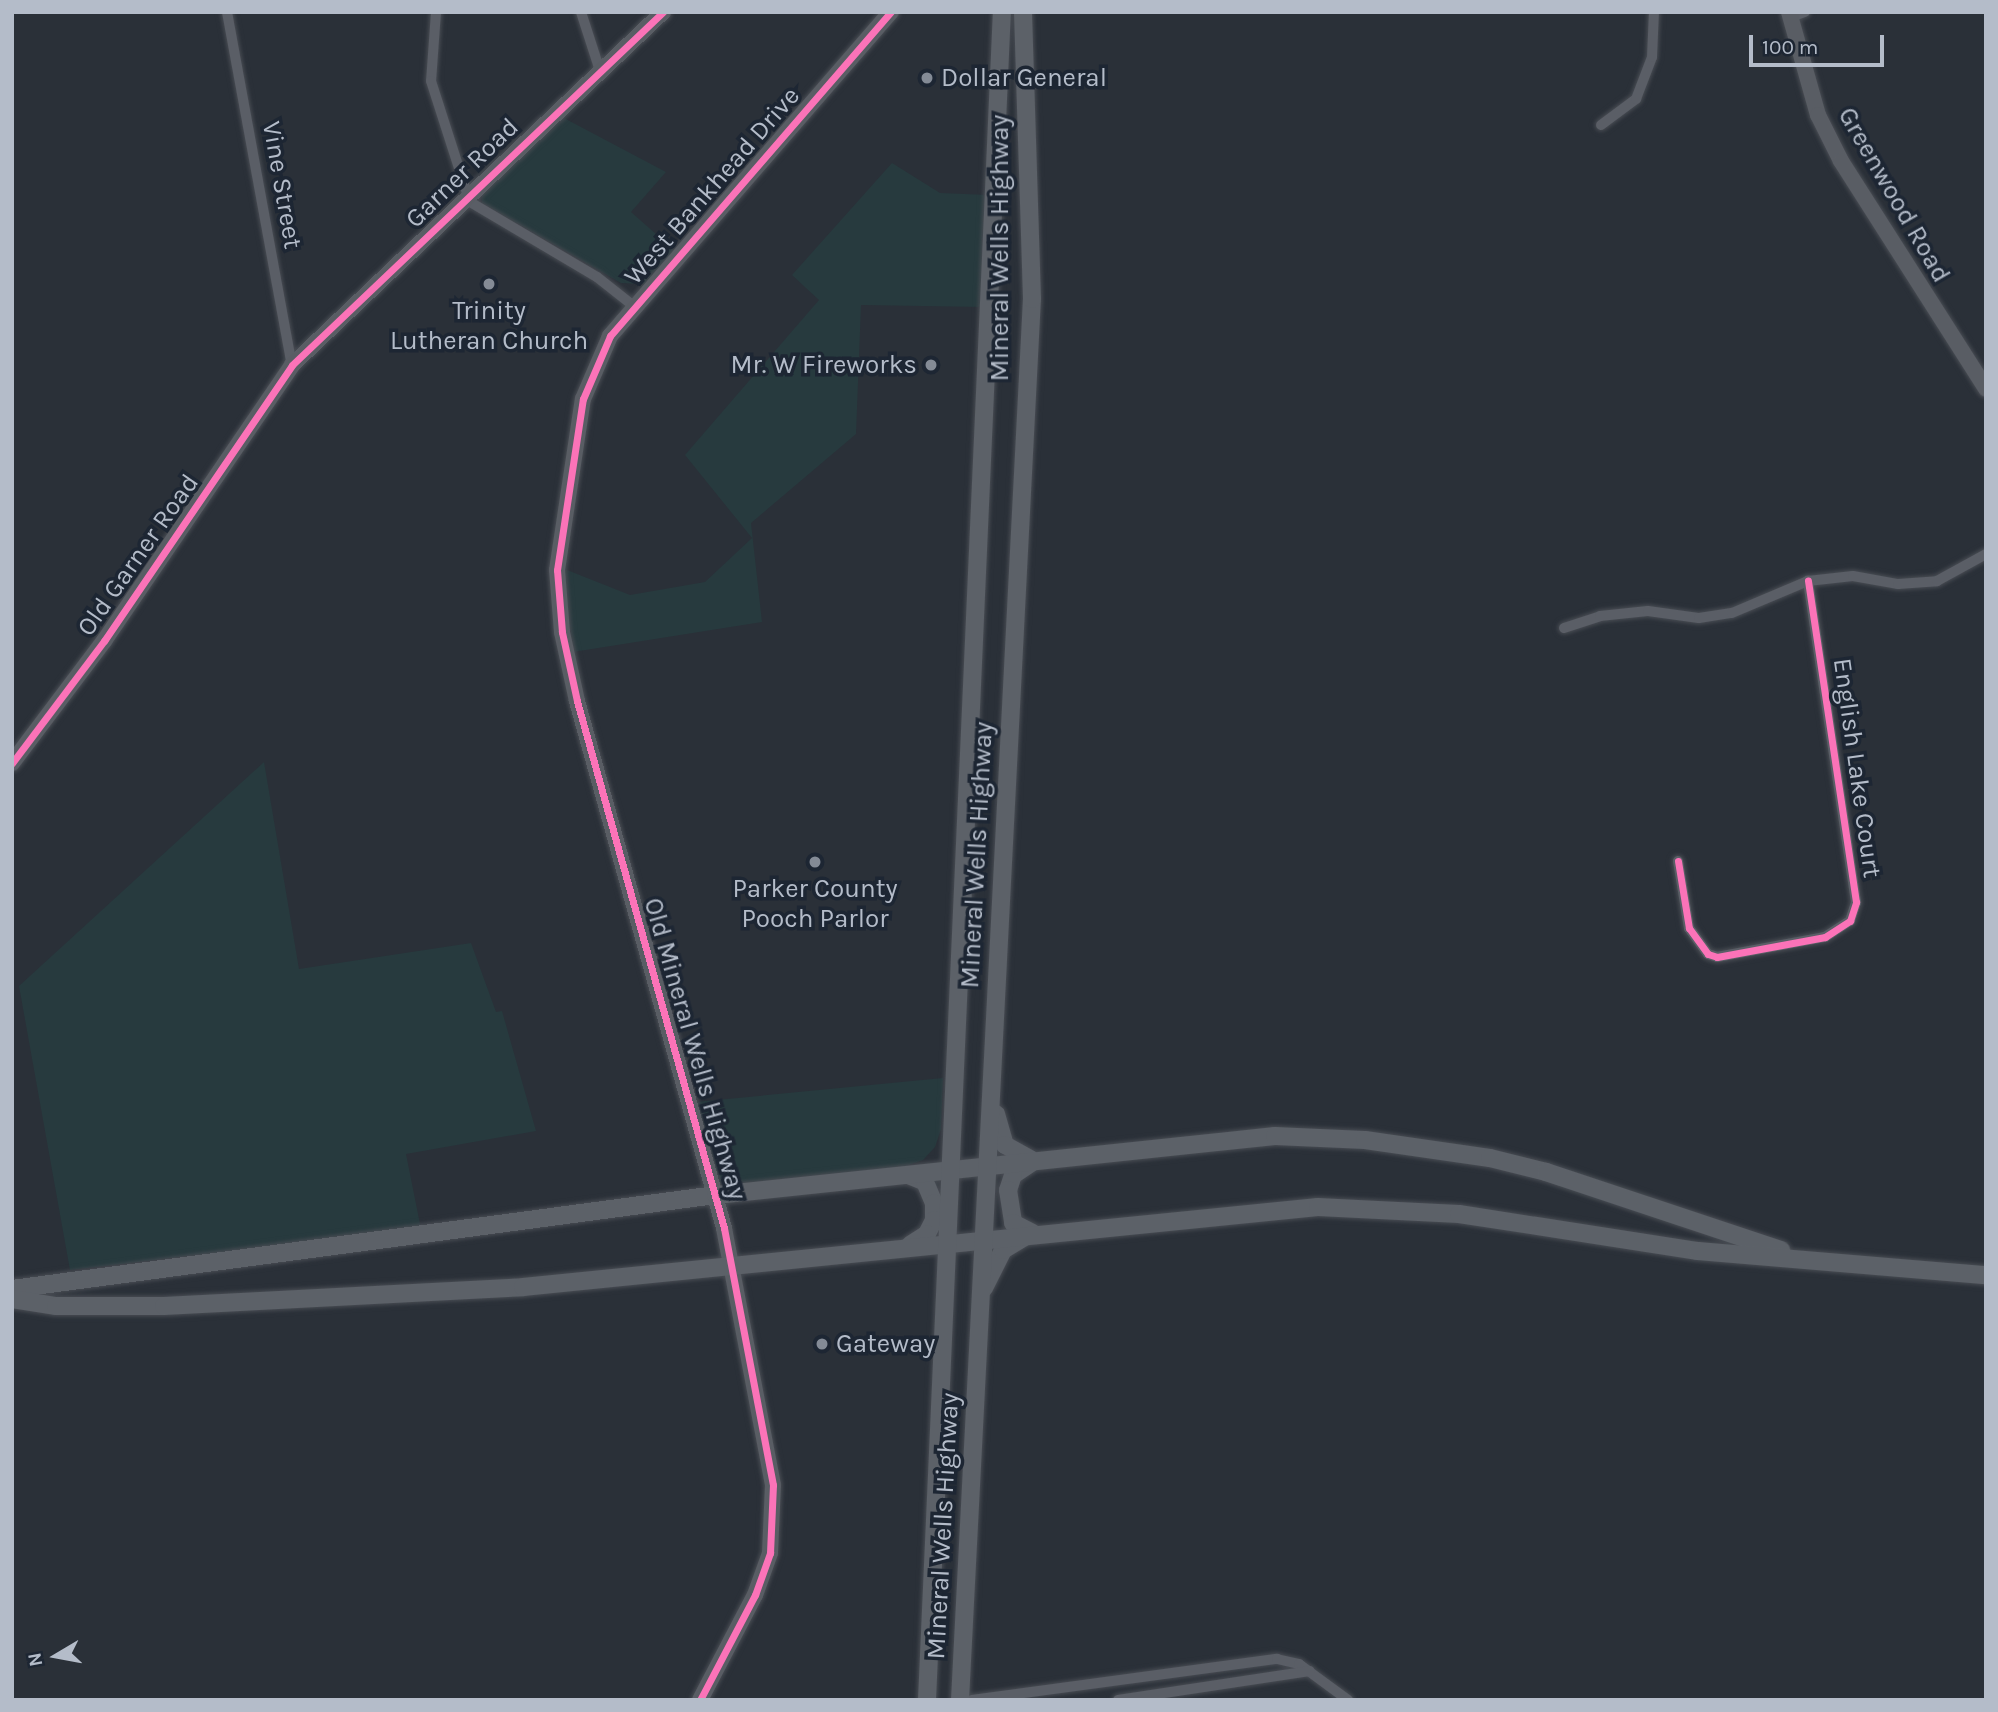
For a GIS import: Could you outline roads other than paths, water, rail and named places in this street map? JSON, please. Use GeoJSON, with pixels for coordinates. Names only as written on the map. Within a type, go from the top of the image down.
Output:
{"type":"FeatureCollection","features":[{"type":"Feature","properties":{"kind":"main road","name":"Mineral Wells Highway"},"geometry":{"type":"LineString","coordinates":[[926,1700],[1002,12]]}},
{"type":"Feature","properties":{"kind":"main road","name":"Mineral Wells Highway"},"geometry":{"type":"LineString","coordinates":[[960,1700],[1032,299],[1023,12]]}},
{"type":"Feature","properties":{"kind":"main road"},"geometry":{"type":"LineString","coordinates":[[991,1088],[1005,1145],[1034,1161]]}},
{"type":"Feature","properties":{"kind":"main road"},"geometry":{"type":"LineString","coordinates":[[906,1174],[939,1154],[954,1109]]}},
{"type":"Feature","properties":{"kind":"main road"},"geometry":{"type":"LineString","coordinates":[[12,1289],[716,1195],[1275,1136],[1408,1145],[1546,1172],[1805,1257]]}},
{"type":"Feature","properties":{"kind":"main road"},"geometry":{"type":"LineString","coordinates":[[1033,1233],[1013,1223],[1008,1190],[1013,1175],[1034,1161]]}},
{"type":"Feature","properties":{"kind":"main road"},"geometry":{"type":"LineString","coordinates":[[906,1174],[925,1182],[934,1203],[934,1220],[927,1234],[910,1245]]}},
{"type":"Feature","properties":{"kind":"main road"},"geometry":{"type":"LineString","coordinates":[[12,1298],[56,1306],[164,1306],[523,1287],[1234,1213],[1366,1207],[1507,1220],[1698,1251],[1805,1257],[1875,1268],[1986,1275]]}},
{"type":"Feature","properties":{"kind":"main road"},"geometry":{"type":"LineString","coordinates":[[979,1297],[1003,1250],[1033,1233]]}},
{"type":"Feature","properties":{"kind":"main road"},"geometry":{"type":"LineString","coordinates":[[910,1245],[934,1260],[946,1287]]}},
{"type":"Feature","properties":{"kind":"street","name":"Vine Street"},"geometry":{"type":"LineString","coordinates":[[227,12],[292,365]]}},
{"type":"Feature","properties":{"kind":"street"},"geometry":{"type":"LineString","coordinates":[[436,12],[431,81],[466,197],[597,276],[635,307]]}},
{"type":"Feature","properties":{"kind":"street"},"geometry":{"type":"LineString","coordinates":[[581,12],[600,71]]}},
{"type":"Feature","properties":{"kind":"street","name":"Garner Road"},"geometry":{"type":"LineString","coordinates":[[292,365],[663,12]]}},
{"type":"Feature","properties":{"kind":"street","name":"West Bankhead Drive"},"geometry":{"type":"LineString","coordinates":[[583,399],[600,354],[635,307],[891,12]]}},
{"type":"Feature","properties":{"kind":"street"},"geometry":{"type":"LineString","coordinates":[[1601,125],[1636,99],[1652,57],[1654,12]]}},
{"type":"Feature","properties":{"kind":"street","name":"Greenwood Road"},"geometry":{"type":"LineString","coordinates":[[1795,14],[1814,104],[1841,161],[1986,389]]}},
{"type":"Feature","properties":{"kind":"street","name":"Old Garner Road"},"geometry":{"type":"LineString","coordinates":[[12,763],[104,641],[292,365]]}},
{"type":"Feature","properties":{"kind":"street","name":"Old Mineral Wells Highway"},"geometry":{"type":"LineString","coordinates":[[583,399],[557,570],[562,632],[627,888],[716,1195],[769,1452],[774,1520],[769,1553],[755,1595],[700,1700]]}},
{"type":"Feature","properties":{"kind":"street"},"geometry":{"type":"LineString","coordinates":[[1564,628],[1600,616],[1648,611],[1699,618],[1732,613],[1808,581],[1853,576],[1898,584],[1937,581],[1986,554]]}},
{"type":"Feature","properties":{"kind":"street","name":"English Lake Court"},"geometry":{"type":"LineString","coordinates":[[1678,861],[1689,928],[1708,954],[1717,957],[1825,937],[1850,921],[1856,902],[1808,581]]}},
{"type":"Feature","properties":{"kind":"street"},"geometry":{"type":"LineString","coordinates":[[972,1700],[1261,1660],[1289,1659],[1310,1671],[1348,1700]]}},
{"type":"Feature","properties":{"kind":"street"},"geometry":{"type":"LineString","coordinates":[[1118,1700],[1310,1671]]}},
{"type":"Feature","properties":{"kind":"street"},"geometry":{"type":"LineString","coordinates":[[1080,1686],[1084,1700]]}},
{"type":"Feature","properties":{"kind":"place","name":"Dollar General"},"geometry":{"type":"Point","coordinates":[927,78]}},
{"type":"Feature","properties":{"kind":"place","name":"Trinity Lutheran Church"},"geometry":{"type":"Point","coordinates":[489,284]}},
{"type":"Feature","properties":{"kind":"place","name":"Mr. W Fireworks"},"geometry":{"type":"Point","coordinates":[931,365]}},
{"type":"Feature","properties":{"kind":"place","name":"Parker County Pooch Parlor"},"geometry":{"type":"Point","coordinates":[815,862]}},
{"type":"Feature","properties":{"kind":"place","name":"Gateway"},"geometry":{"type":"Point","coordinates":[822,1344]}}]}
